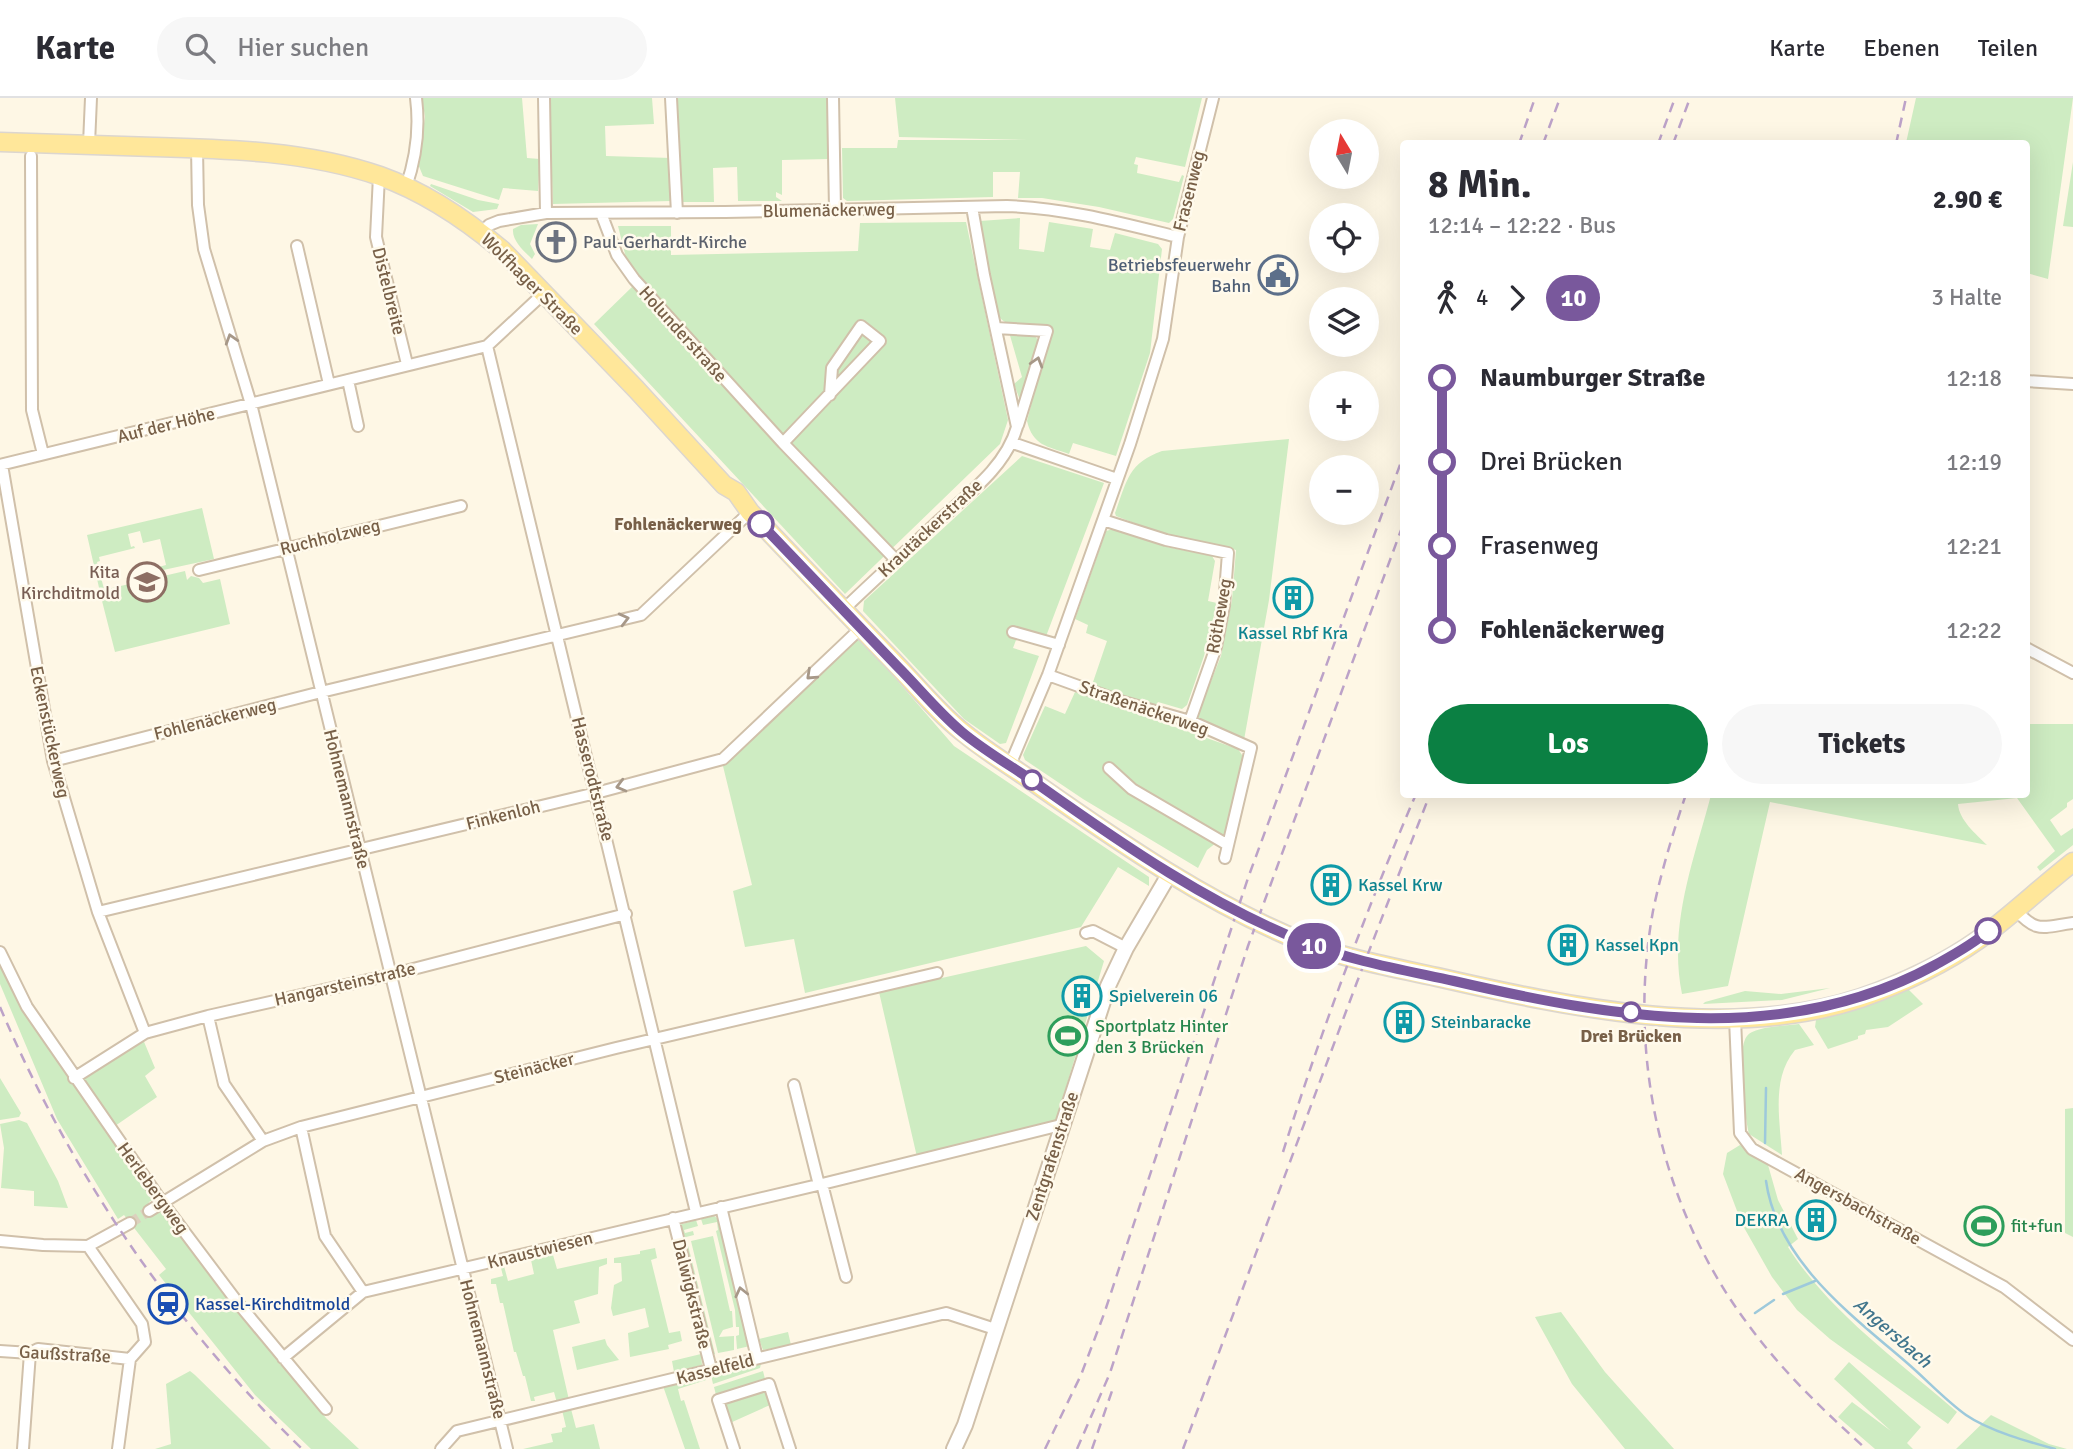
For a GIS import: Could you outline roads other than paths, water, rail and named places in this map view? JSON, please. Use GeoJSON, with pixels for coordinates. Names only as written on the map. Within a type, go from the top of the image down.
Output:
{"type":"FeatureCollection","features":[{"type":"Feature","properties":{"kind":"main road","name":"Wolfhager Straße"},"geometry":{"type":"LineString","coordinates":[[0,142],[197,148],[310,158],[379,176],[426,197],[502,250],[724,485],[740,496],[747,509],[962,732],[1170,873],[1231,908],[1306,943],[1501,993],[1562,1004],[1667,1016],[1735,1019],[1837,1005],[1891,986],[1977,941],[2073,862]]}},
{"type":"Feature","properties":{"kind":"street"},"geometry":{"type":"LineString","coordinates":[[89,144],[92,98]]}},
{"type":"Feature","properties":{"kind":"street"},"geometry":{"type":"LineString","coordinates":[[406,187],[417,142],[416,98]]}},
{"type":"Feature","properties":{"kind":"street"},"geometry":{"type":"LineString","coordinates":[[544,98],[546,213]]}},
{"type":"Feature","properties":{"kind":"street"},"geometry":{"type":"LineString","coordinates":[[671,98],[677,213]]}},
{"type":"Feature","properties":{"kind":"street"},"geometry":{"type":"LineString","coordinates":[[833,98],[835,210]]}},
{"type":"Feature","properties":{"kind":"street","name":"Frasenweg"},"geometry":{"type":"LineString","coordinates":[[1010,765],[1059,645],[1163,339],[1178,237],[1213,98]]}},
{"type":"Feature","properties":{"kind":"street","name":"Hohnemannstraße"},"geometry":{"type":"LineString","coordinates":[[197,148],[198,205],[204,249],[251,404],[507,1449]]}},
{"type":"Feature","properties":{"kind":"street"},"geometry":{"type":"LineString","coordinates":[[32,156],[32,410],[43,454]]}},
{"type":"Feature","properties":{"kind":"street","name":"Distelbreite"},"geometry":{"type":"LineString","coordinates":[[379,176],[376,237],[407,365]]}},
{"type":"Feature","properties":{"kind":"street","name":"Krautäckerstraße"},"geometry":{"type":"LineString","coordinates":[[972,207],[1017,427]]}},
{"type":"Feature","properties":{"kind":"street","name":"Blumenäckerweg"},"geometry":{"type":"LineString","coordinates":[[481,233],[488,225],[499,221],[546,213],[1045,207],[1178,237]]}},
{"type":"Feature","properties":{"kind":"street","name":"Holunderstraße"},"geometry":{"type":"LineString","coordinates":[[601,213],[617,255],[634,279],[895,561]]}},
{"type":"Feature","properties":{"kind":"street"},"geometry":{"type":"LineString","coordinates":[[297,246],[330,384]]}},
{"type":"Feature","properties":{"kind":"street","name":"Auf der Höhe"},"geometry":{"type":"LineString","coordinates":[[1,465],[487,346],[543,294]]}},
{"type":"Feature","properties":{"kind":"street"},"geometry":{"type":"LineString","coordinates":[[783,443],[830,395],[880,341],[861,326],[832,368],[830,395]]}},
{"type":"Feature","properties":{"kind":"street","name":"Krautäckerstraße"},"geometry":{"type":"LineString","coordinates":[[843,610],[979,483],[1002,460],[1013,443],[1047,331],[996,328]]}},
{"type":"Feature","properties":{"kind":"street","name":"Hasserodtstraße"},"geometry":{"type":"LineString","coordinates":[[487,346],[696,1212]]}},
{"type":"Feature","properties":{"kind":"street"},"geometry":{"type":"LineString","coordinates":[[348,380],[358,426]]}},
{"type":"Feature","properties":{"kind":"street"},"geometry":{"type":"LineString","coordinates":[[2030,381],[2073,384]]}},
{"type":"Feature","properties":{"kind":"street"},"geometry":{"type":"LineString","coordinates":[[1013,443],[1117,479]]}},
{"type":"Feature","properties":{"kind":"street","name":"Eckenstückerweg"},"geometry":{"type":"LineString","coordinates":[[1,465],[53,761],[98,912],[145,1033]]}},
{"type":"Feature","properties":{"kind":"street","name":"Ruchholzweg"},"geometry":{"type":"LineString","coordinates":[[199,569],[461,506]]}},
{"type":"Feature","properties":{"kind":"street","name":"Fohlenäckerweg"},"geometry":{"type":"LineString","coordinates":[[53,761],[321,692],[641,615],[747,509]]}},
{"type":"Feature","properties":{"kind":"street","name":"Rötheweg"},"geometry":{"type":"LineString","coordinates":[[1103,520],[1166,540],[1228,553],[1224,606],[1216,647],[1190,721]]}},
{"type":"Feature","properties":{"kind":"street","name":"Finkenloh"},"geometry":{"type":"LineString","coordinates":[[98,912],[596,793],[723,759],[861,628]]}},
{"type":"Feature","properties":{"kind":"street"},"geometry":{"type":"LineString","coordinates":[[1013,632],[1059,645]]}},
{"type":"Feature","properties":{"kind":"street"},"geometry":{"type":"LineString","coordinates":[[2030,650],[2073,673]]}},
{"type":"Feature","properties":{"kind":"street","name":"Straßenäckerweg"},"geometry":{"type":"LineString","coordinates":[[1048,675],[1120,701],[1190,721],[1251,748],[1225,858]]}},
{"type":"Feature","properties":{"kind":"street"},"geometry":{"type":"LineString","coordinates":[[1109,768],[1132,789],[1228,845]]}},
{"type":"Feature","properties":{"kind":"street","name":"Zentgrafenstraße"},"geometry":{"type":"LineString","coordinates":[[954,1449],[965,1425],[1108,986],[1126,948],[1170,873]]}},
{"type":"Feature","properties":{"kind":"street"},"geometry":{"type":"LineString","coordinates":[[2015,909],[2035,928],[2073,923]]}},
{"type":"Feature","properties":{"kind":"street","name":"Hangarsteinstraße"},"geometry":{"type":"LineString","coordinates":[[74,1078],[145,1033],[390,975],[626,914]]}},
{"type":"Feature","properties":{"kind":"street"},"geometry":{"type":"LineString","coordinates":[[1086,933],[1093,932],[1126,948]]}},
{"type":"Feature","properties":{"kind":"street","name":"Herlebergweg"},"geometry":{"type":"LineString","coordinates":[[0,952],[27,1007],[162,1202],[283,1359],[326,1409]]}},
{"type":"Feature","properties":{"kind":"street","name":"Steinäcker"},"geometry":{"type":"LineString","coordinates":[[149,1211],[263,1141],[301,1126],[937,973]]}},
{"type":"Feature","properties":{"kind":"street"},"geometry":{"type":"LineString","coordinates":[[208,1016],[224,1084],[263,1141]]}},
{"type":"Feature","properties":{"kind":"street","name":"Angersbachstraße"},"geometry":{"type":"LineString","coordinates":[[1735,1019],[1740,1133],[1752,1149],[2004,1287],[2073,1340]]}},
{"type":"Feature","properties":{"kind":"street"},"geometry":{"type":"LineString","coordinates":[[794,1085],[846,1277]]}},
{"type":"Feature","properties":{"kind":"street","name":"Knaustwiesen"},"geometry":{"type":"LineString","coordinates":[[283,1359],[363,1292],[820,1185],[1061,1125]]}},
{"type":"Feature","properties":{"kind":"street"},"geometry":{"type":"LineString","coordinates":[[301,1126],[326,1236],[363,1292]]}},
{"type":"Feature","properties":{"kind":"street"},"geometry":{"type":"LineString","coordinates":[[721,1207],[757,1358]]}},
{"type":"Feature","properties":{"kind":"street","name":"Dalwigkstraße"},"geometry":{"type":"LineString","coordinates":[[673,1218],[710,1370]]}},
{"type":"Feature","properties":{"kind":"street"},"geometry":{"type":"LineString","coordinates":[[0,1241],[88,1246],[130,1223]]}},
{"type":"Feature","properties":{"kind":"street"},"geometry":{"type":"LineString","coordinates":[[88,1246],[142,1324],[145,1342],[130,1359],[118,1449]]}},
{"type":"Feature","properties":{"kind":"street","name":"Kasselfeld"},"geometry":{"type":"LineString","coordinates":[[440,1449],[457,1432],[946,1313],[995,1329]]}},
{"type":"Feature","properties":{"kind":"street","name":"Gaußstraße"},"geometry":{"type":"LineString","coordinates":[[0,1351],[30,1353],[38,1349],[130,1359]]}},
{"type":"Feature","properties":{"kind":"street"},"geometry":{"type":"LineString","coordinates":[[23,1449],[30,1353]]}},
{"type":"Feature","properties":{"kind":"street"},"geometry":{"type":"LineString","coordinates":[[734,1449],[718,1400],[769,1384],[790,1449]]}},
{"type":"Feature","properties":{"kind":"waterway","name":"Angersbach"},"geometry":{"type":"LineString","coordinates":[[1765,1143],[1766,1088]]}},
{"type":"Feature","properties":{"kind":"waterway","name":"Angersbach"},"geometry":{"type":"LineString","coordinates":[[1766,1181],[1773,1209],[1800,1260],[1819,1283],[1862,1325],[1975,1421],[1997,1431],[2055,1449]]}},
{"type":"Feature","properties":{"kind":"waterway"},"geometry":{"type":"LineString","coordinates":[[1783,1294],[1815,1281]]}},
{"type":"Feature","properties":{"kind":"waterway"},"geometry":{"type":"LineString","coordinates":[[1755,1313],[1774,1300]]}},
{"type":"Feature","properties":{"kind":"tunnel"},"geometry":{"type":"LineString","coordinates":[[130,1223],[149,1211]]}},
{"type":"Feature","properties":{"kind":"railway"},"geometry":{"type":"LineString","coordinates":[[1520,140],[1535,98]]}},
{"type":"Feature","properties":{"kind":"railway"},"geometry":{"type":"LineString","coordinates":[[1544,140],[1560,98]]}},
{"type":"Feature","properties":{"kind":"railway"},"geometry":{"type":"LineString","coordinates":[[1659,140],[1675,98]]}},
{"type":"Feature","properties":{"kind":"railway"},"geometry":{"type":"LineString","coordinates":[[1674,140],[1690,98]]}},
{"type":"Feature","properties":{"kind":"railway"},"geometry":{"type":"LineString","coordinates":[[1897,140],[1906,98]]}},
{"type":"Feature","properties":{"kind":"railway"},"geometry":{"type":"LineString","coordinates":[[1045,1449],[1081,1375],[1104,1314],[1248,878],[1400,465]]}},
{"type":"Feature","properties":{"kind":"railway"},"geometry":{"type":"LineString","coordinates":[[1077,1449],[1110,1373],[1248,946],[1400,533]]}},
{"type":"Feature","properties":{"kind":"railway"},"geometry":{"type":"LineString","coordinates":[[1283,1152],[1345,972],[1414,798]]}},
{"type":"Feature","properties":{"kind":"railway"},"geometry":{"type":"LineString","coordinates":[[1183,1449],[1428,798]]}},
{"type":"Feature","properties":{"kind":"railway"},"geometry":{"type":"LineString","coordinates":[[1685,798],[1653,911],[1646,965],[1644,1019],[1648,1073],[1658,1127],[1672,1179],[1692,1229],[1717,1278],[1747,1323],[1788,1373],[1866,1449]]}},
{"type":"Feature","properties":{"kind":"railway"},"geometry":{"type":"LineString","coordinates":[[0,1007],[59,1129],[92,1187],[129,1243],[210,1350],[302,1449]]}},
{"type":"Feature","properties":{"kind":"railway"},"geometry":{"type":"LineString","coordinates":[[1092,1449],[1113,1388]]}},
{"type":"Feature","properties":{"kind":"place","name":"Paul-Gerhardt-Kirche"},"geometry":{"type":"Point","coordinates":[556,242]}},
{"type":"Feature","properties":{"kind":"place","name":"Betriebsfeuerwehr Bahn"},"geometry":{"type":"Point","coordinates":[1278,275]}},
{"type":"Feature","properties":{"kind":"place","name":"Fohlenäckerweg"},"geometry":{"type":"Point","coordinates":[761,524]}},
{"type":"Feature","properties":{"kind":"place","name":"Kita Kirchditmold"},"geometry":{"type":"Point","coordinates":[147,582]}},
{"type":"Feature","properties":{"kind":"place","name":"Kassel Rbf Kra"},"geometry":{"type":"Point","coordinates":[1293,598]}},
{"type":"Feature","properties":{"kind":"place","name":"Kassel Krw"},"geometry":{"type":"Point","coordinates":[1331,885]}},
{"type":"Feature","properties":{"kind":"place","name":"Kassel Kpn"},"geometry":{"type":"Point","coordinates":[1568,945]}},
{"type":"Feature","properties":{"kind":"place","name":"Spielverein 06"},"geometry":{"type":"Point","coordinates":[1082,996]}},
{"type":"Feature","properties":{"kind":"place","name":"Drei Brücken"},"geometry":{"type":"Point","coordinates":[1631,1012]}},
{"type":"Feature","properties":{"kind":"place","name":"Steinbaracke"},"geometry":{"type":"Point","coordinates":[1404,1022]}},
{"type":"Feature","properties":{"kind":"place","name":"Sportplatz Hinter den 3 Brücken"},"geometry":{"type":"Point","coordinates":[1068,1036]}},
{"type":"Feature","properties":{"kind":"place","name":"DEKRA"},"geometry":{"type":"Point","coordinates":[1816,1220]}},
{"type":"Feature","properties":{"kind":"place","name":"fit+fun"},"geometry":{"type":"Point","coordinates":[1984,1226]}},
{"type":"Feature","properties":{"kind":"place","name":"Kassel-Kirchditmold"},"geometry":{"type":"Point","coordinates":[168,1304]}}]}
